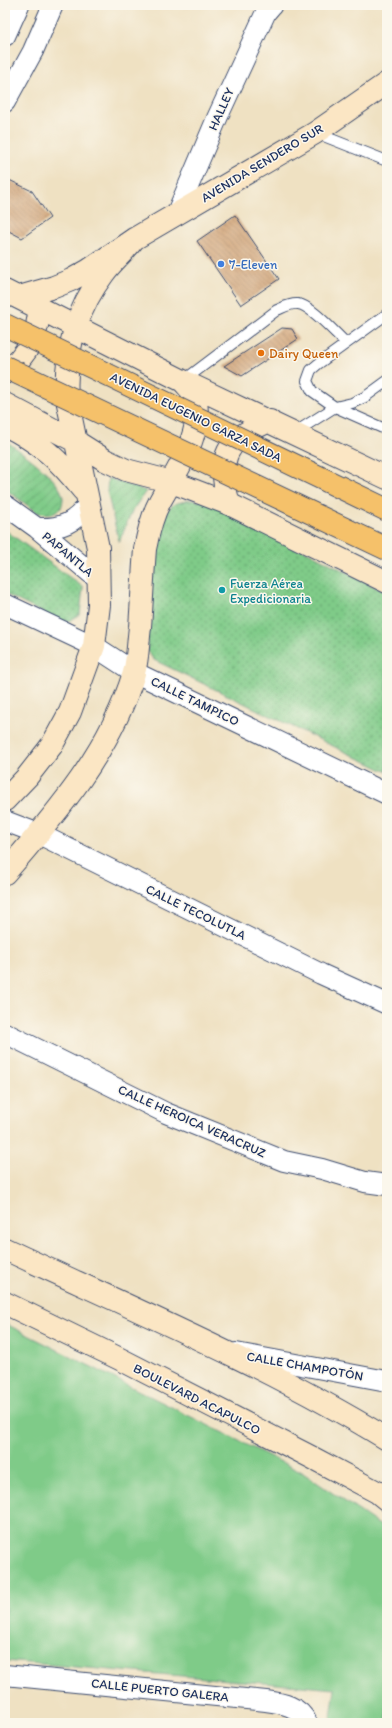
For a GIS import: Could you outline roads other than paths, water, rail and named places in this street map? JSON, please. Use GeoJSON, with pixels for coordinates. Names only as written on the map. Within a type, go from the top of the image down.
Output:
{"type":"FeatureCollection","features":[{"type":"Feature","properties":{"kind":"highway","name":"AVENIDA EUGENIO GARZA SADA"},"geometry":{"type":"LineString","coordinates":[[5,325],[387,510]]}},
{"type":"Feature","properties":{"kind":"highway"},"geometry":{"type":"LineString","coordinates":[[5,366],[387,549]]}},
{"type":"Feature","properties":{"kind":"main road","name":"AVENIDA SENDERO SUR"},"geometry":{"type":"LineString","coordinates":[[12,294],[54,287],[71,280],[134,239],[315,133],[387,83]]}},
{"type":"Feature","properties":{"kind":"main road","name":"AVENIDA SENDERO SUR"},"geometry":{"type":"LineString","coordinates":[[67,399],[67,358],[76,326],[92,290],[108,268],[134,239]]}},
{"type":"Feature","properties":{"kind":"main road"},"geometry":{"type":"LineString","coordinates":[[12,294],[183,381],[270,421],[387,478]]}},
{"type":"Feature","properties":{"kind":"main road"},"geometry":{"type":"LineString","coordinates":[[5,373],[25,354],[36,330],[39,317],[39,308]]}},
{"type":"Feature","properties":{"kind":"main road"},"geometry":{"type":"LineString","coordinates":[[5,800],[27,777],[52,745],[70,712],[94,646],[99,605],[98,548],[67,399],[78,381],[108,344]]}},
{"type":"Feature","properties":{"kind":"main road"},"geometry":{"type":"LineString","coordinates":[[5,873],[39,834],[85,773],[103,744],[117,716],[134,672],[147,534],[159,502],[172,482],[196,429],[198,411],[192,392],[183,381]]}},
{"type":"Feature","properties":{"kind":"main road"},"geometry":{"type":"LineString","coordinates":[[5,404],[105,460],[126,470],[172,482],[229,504],[387,582]]}},
{"type":"Feature","properties":{"kind":"main road"},"geometry":{"type":"LineString","coordinates":[[229,504],[223,478],[223,468],[230,449],[243,434],[270,421]]}},
{"type":"Feature","properties":{"kind":"main road"},"geometry":{"type":"LineString","coordinates":[[5,425],[49,452],[65,467],[88,499]]}},
{"type":"Feature","properties":{"kind":"main road"},"geometry":{"type":"LineString","coordinates":[[5,1249],[223,1351],[338,1409],[387,1439]]}},
{"type":"Feature","properties":{"kind":"main road","name":"BOULEVARD ACAPULCO"},"geometry":{"type":"LineString","coordinates":[[5,1303],[120,1359],[311,1457],[377,1492],[387,1500]]}},
{"type":"Feature","properties":{"kind":"street"},"geometry":{"type":"LineString","coordinates":[[5,36],[19,5]]}},
{"type":"Feature","properties":{"kind":"street"},"geometry":{"type":"LineString","coordinates":[[5,102],[33,50],[53,5]]}},
{"type":"Feature","properties":{"kind":"street","name":"HALLEY"},"geometry":{"type":"LineString","coordinates":[[176,215],[218,116],[266,12],[272,5]]}},
{"type":"Feature","properties":{"kind":"street","name":"PAPANTLA"},"geometry":{"type":"LineString","coordinates":[[37,528],[65,525],[80,515],[88,499]]}},
{"type":"Feature","properties":{"kind":"street","name":"PAPANTLA"},"geometry":{"type":"LineString","coordinates":[[5,505],[37,528],[99,580]]}},
{"type":"Feature","properties":{"kind":"street","name":"CALLE TAMPICO"},"geometry":{"type":"LineString","coordinates":[[5,604],[94,646],[134,672],[387,794]]}},
{"type":"Feature","properties":{"kind":"street","name":"CALLE TECOLUTLA"},"geometry":{"type":"LineString","coordinates":[[5,821],[39,834],[321,974],[387,1004]]}},
{"type":"Feature","properties":{"kind":"street","name":"CALLE HEROICA VERACRUZ"},"geometry":{"type":"LineString","coordinates":[[5,1033],[166,1112],[284,1161],[322,1169],[365,1182],[387,1185]]}},
{"type":"Feature","properties":{"kind":"street","name":"CALLE CHAMPOTÓN"},"geometry":{"type":"LineString","coordinates":[[223,1351],[387,1381]]}},
{"type":"Feature","properties":{"kind":"street","name":"CALLE PUERTO GALERA"},"geometry":{"type":"LineString","coordinates":[[5,1675],[287,1704],[300,1713],[307,1723]]}},
{"type":"Feature","properties":{"kind":"lane"},"geometry":{"type":"LineString","coordinates":[[315,133],[387,161]]}},
{"type":"Feature","properties":{"kind":"lane"},"geometry":{"type":"LineString","coordinates":[[183,381],[277,310],[288,305],[299,304],[309,309],[346,343]]}},
{"type":"Feature","properties":{"kind":"lane"},"geometry":{"type":"LineString","coordinates":[[387,314],[311,370],[307,380],[312,391],[335,407],[387,430]]}},
{"type":"Feature","properties":{"kind":"lane"},"geometry":{"type":"LineString","coordinates":[[294,433],[335,407],[352,403],[387,381]]}},
{"type":"Feature","properties":{"kind":"place","name":"7-Eleven"},"geometry":{"type":"Point","coordinates":[221,264]}},
{"type":"Feature","properties":{"kind":"place","name":"Dairy Queen"},"geometry":{"type":"Point","coordinates":[261,353]}},
{"type":"Feature","properties":{"kind":"place","name":"Fuerza Aérea Expedicionaria"},"geometry":{"type":"Point","coordinates":[222,590]}}]}
